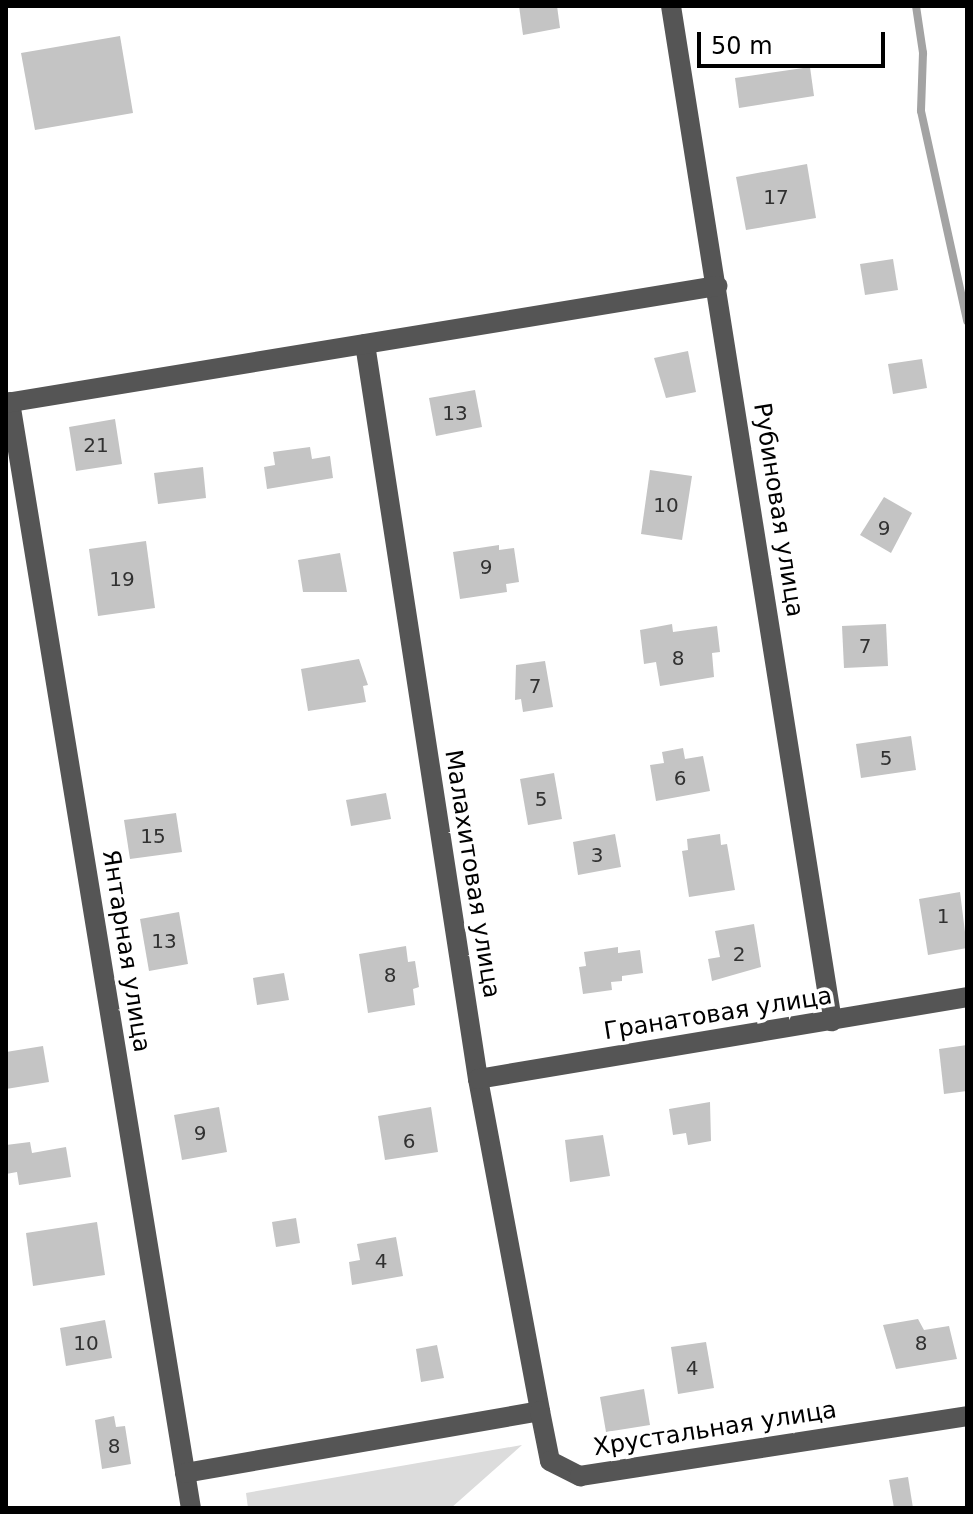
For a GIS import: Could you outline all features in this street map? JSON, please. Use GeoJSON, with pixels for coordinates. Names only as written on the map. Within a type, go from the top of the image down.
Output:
{"type":"FeatureCollection","features":[{"type":"Feature","properties":{"kind":"street","name":"Рубиновая улица"},"geometry":{"type":"LineString","coordinates":[[671,6],[832,1021]]}},
{"type":"Feature","properties":{"kind":"street"},"geometry":{"type":"LineString","coordinates":[[8,402],[717,286]]}},
{"type":"Feature","properties":{"kind":"street","name":"Малахитовая улица"},"geometry":{"type":"LineString","coordinates":[[365,344],[478,1079],[540,1411]]}},
{"type":"Feature","properties":{"kind":"street","name":"Янтарная улица"},"geometry":{"type":"LineString","coordinates":[[8,402],[191,1508]]}},
{"type":"Feature","properties":{"kind":"street","name":"Гранатовая улица"},"geometry":{"type":"LineString","coordinates":[[478,1079],[967,997]]}},
{"type":"Feature","properties":{"kind":"street"},"geometry":{"type":"LineString","coordinates":[[185,1473],[540,1411]]}},
{"type":"Feature","properties":{"kind":"street","name":"Хрустальная улица"},"geometry":{"type":"LineString","coordinates":[[540,1411],[550,1461],[580,1476],[967,1416]]}},
{"type":"Feature","properties":{"kind":"shaded area"},"geometry":{"type":"Polygon","coordinates":[[[522,1445],[451,1508],[248,1508],[246,1493],[522,1445]]]}},
{"type":"Feature","properties":{"kind":"building"},"geometry":{"type":"Polygon","coordinates":[[[519,6],[557,6],[560,28],[523,35],[519,6]]]}},
{"type":"Feature","properties":{"kind":"building"},"geometry":{"type":"Polygon","coordinates":[[[120,36],[133,113],[35,130],[21,53],[120,36]]]}},
{"type":"Feature","properties":{"kind":"building"},"geometry":{"type":"Polygon","coordinates":[[[810,67],[814,96],[739,108],[735,78],[810,67]]]}},
{"type":"Feature","properties":{"kind":"building"},"geometry":{"type":"Polygon","coordinates":[[[807,164],[816,218],[746,230],[736,177],[807,164]]]}},
{"type":"Feature","properties":{"kind":"building"},"geometry":{"type":"Polygon","coordinates":[[[893,259],[898,290],[865,295],[860,264],[893,259]]]}},
{"type":"Feature","properties":{"kind":"building"},"geometry":{"type":"Polygon","coordinates":[[[688,351],[696,392],[666,398],[654,358],[688,351]]]}},
{"type":"Feature","properties":{"kind":"building"},"geometry":{"type":"Polygon","coordinates":[[[922,359],[927,388],[893,394],[888,364],[922,359]]]}},
{"type":"Feature","properties":{"kind":"building"},"geometry":{"type":"Polygon","coordinates":[[[475,390],[482,427],[436,436],[429,398],[475,390]]]}},
{"type":"Feature","properties":{"kind":"building"},"geometry":{"type":"Polygon","coordinates":[[[115,419],[122,464],[76,471],[69,427],[115,419]]]}},
{"type":"Feature","properties":{"kind":"building"},"geometry":{"type":"Polygon","coordinates":[[[310,447],[312,459],[330,456],[333,478],[267,489],[264,467],[275,465],[273,452],[310,447]]]}},
{"type":"Feature","properties":{"kind":"building"},"geometry":{"type":"Polygon","coordinates":[[[203,467],[206,498],[158,504],[154,473],[203,467]]]}},
{"type":"Feature","properties":{"kind":"building"},"geometry":{"type":"Polygon","coordinates":[[[650,470],[692,476],[682,540],[641,534],[650,470]]]}},
{"type":"Feature","properties":{"kind":"building"},"geometry":{"type":"Polygon","coordinates":[[[884,497],[912,513],[891,553],[860,535],[884,497]]]}},
{"type":"Feature","properties":{"kind":"building"},"geometry":{"type":"Polygon","coordinates":[[[146,541],[155,608],[98,616],[89,549],[146,541]]]}},
{"type":"Feature","properties":{"kind":"building"},"geometry":{"type":"Polygon","coordinates":[[[499,545],[499,550],[514,548],[519,582],[506,584],[507,592],[460,599],[453,552],[499,545]]]}},
{"type":"Feature","properties":{"kind":"building"},"geometry":{"type":"Polygon","coordinates":[[[340,553],[347,592],[303,592],[298,560],[340,553]]]}},
{"type":"Feature","properties":{"kind":"building"},"geometry":{"type":"Polygon","coordinates":[[[672,624],[673,632],[717,626],[720,652],[712,653],[714,677],[660,686],[656,662],[644,664],[640,630],[672,624]]]}},
{"type":"Feature","properties":{"kind":"building"},"geometry":{"type":"Polygon","coordinates":[[[886,624],[888,666],[844,668],[842,626],[886,624]]]}},
{"type":"Feature","properties":{"kind":"building"},"geometry":{"type":"Polygon","coordinates":[[[359,659],[368,685],[363,686],[366,702],[308,711],[301,669],[359,659]]]}},
{"type":"Feature","properties":{"kind":"building"},"geometry":{"type":"Polygon","coordinates":[[[545,661],[553,707],[523,712],[521,699],[515,700],[516,665],[545,661]]]}},
{"type":"Feature","properties":{"kind":"building"},"geometry":{"type":"Polygon","coordinates":[[[911,736],[916,770],[861,778],[856,744],[911,736]]]}},
{"type":"Feature","properties":{"kind":"building"},"geometry":{"type":"Polygon","coordinates":[[[683,748],[685,759],[703,756],[710,791],[656,801],[650,765],[664,763],[662,752],[683,748]]]}},
{"type":"Feature","properties":{"kind":"building"},"geometry":{"type":"Polygon","coordinates":[[[554,773],[562,819],[528,825],[520,779],[554,773]]]}},
{"type":"Feature","properties":{"kind":"building"},"geometry":{"type":"Polygon","coordinates":[[[386,793],[391,819],[351,826],[346,800],[386,793]]]}},
{"type":"Feature","properties":{"kind":"building"},"geometry":{"type":"Polygon","coordinates":[[[176,813],[182,852],[130,859],[124,820],[176,813]]]}},
{"type":"Feature","properties":{"kind":"building"},"geometry":{"type":"Polygon","coordinates":[[[615,834],[621,867],[578,875],[573,842],[615,834]]]}},
{"type":"Feature","properties":{"kind":"building"},"geometry":{"type":"Polygon","coordinates":[[[720,834],[721,845],[727,844],[735,890],[689,897],[682,851],[688,850],[687,839],[720,834]]]}},
{"type":"Feature","properties":{"kind":"building"},"geometry":{"type":"Polygon","coordinates":[[[960,892],[967,948],[928,955],[919,899],[960,892]]]}},
{"type":"Feature","properties":{"kind":"building"},"geometry":{"type":"Polygon","coordinates":[[[179,912],[188,964],[149,971],[140,919],[179,912]]]}},
{"type":"Feature","properties":{"kind":"building"},"geometry":{"type":"Polygon","coordinates":[[[754,924],[761,967],[712,981],[708,959],[720,957],[715,931],[754,924]]]}},
{"type":"Feature","properties":{"kind":"building"},"geometry":{"type":"Polygon","coordinates":[[[406,946],[408,962],[415,961],[419,987],[413,989],[415,1005],[368,1013],[359,954],[406,946]]]}},
{"type":"Feature","properties":{"kind":"building"},"geometry":{"type":"Polygon","coordinates":[[[618,947],[618,953],[640,950],[643,973],[622,976],[622,981],[611,982],[612,990],[583,994],[579,967],[586,966],[584,952],[618,947]]]}},
{"type":"Feature","properties":{"kind":"building"},"geometry":{"type":"Polygon","coordinates":[[[284,973],[289,1000],[257,1005],[253,978],[284,973]]]}},
{"type":"Feature","properties":{"kind":"building"},"geometry":{"type":"Polygon","coordinates":[[[967,1045],[967,1091],[944,1094],[939,1049],[967,1045]]]}},
{"type":"Feature","properties":{"kind":"building"},"geometry":{"type":"Polygon","coordinates":[[[43,1046],[49,1082],[6,1089],[6,1052],[43,1046]]]}},
{"type":"Feature","properties":{"kind":"building"},"geometry":{"type":"Polygon","coordinates":[[[710,1102],[711,1141],[688,1145],[686,1133],[673,1135],[669,1109],[710,1102]]]}},
{"type":"Feature","properties":{"kind":"building"},"geometry":{"type":"Polygon","coordinates":[[[219,1107],[227,1152],[182,1160],[174,1115],[219,1107]]]}},
{"type":"Feature","properties":{"kind":"building"},"geometry":{"type":"Polygon","coordinates":[[[431,1107],[438,1152],[385,1160],[378,1116],[431,1107]]]}},
{"type":"Feature","properties":{"kind":"building"},"geometry":{"type":"Polygon","coordinates":[[[603,1135],[610,1176],[570,1182],[565,1140],[603,1135]]]}},
{"type":"Feature","properties":{"kind":"building"},"geometry":{"type":"Polygon","coordinates":[[[30,1142],[32,1153],[66,1147],[71,1177],[19,1185],[17,1172],[6,1174],[6,1145],[30,1142]]]}},
{"type":"Feature","properties":{"kind":"building"},"geometry":{"type":"Polygon","coordinates":[[[296,1218],[300,1243],[276,1247],[272,1222],[296,1218]]]}},
{"type":"Feature","properties":{"kind":"building"},"geometry":{"type":"Polygon","coordinates":[[[97,1222],[105,1275],[33,1286],[26,1233],[97,1222]]]}},
{"type":"Feature","properties":{"kind":"building"},"geometry":{"type":"Polygon","coordinates":[[[396,1237],[403,1276],[352,1285],[349,1262],[360,1260],[357,1244],[396,1237]]]}},
{"type":"Feature","properties":{"kind":"building"},"geometry":{"type":"Polygon","coordinates":[[[918,1319],[924,1330],[949,1326],[957,1359],[896,1369],[883,1325],[918,1319]]]}},
{"type":"Feature","properties":{"kind":"building"},"geometry":{"type":"Polygon","coordinates":[[[105,1320],[112,1358],[66,1366],[60,1328],[105,1320]]]}},
{"type":"Feature","properties":{"kind":"building"},"geometry":{"type":"Polygon","coordinates":[[[706,1342],[714,1388],[678,1394],[671,1347],[706,1342]]]}},
{"type":"Feature","properties":{"kind":"building"},"geometry":{"type":"Polygon","coordinates":[[[437,1345],[444,1378],[421,1382],[416,1349],[437,1345]]]}},
{"type":"Feature","properties":{"kind":"building"},"geometry":{"type":"Polygon","coordinates":[[[644,1389],[650,1425],[606,1432],[600,1397],[644,1389]]]}},
{"type":"Feature","properties":{"kind":"building"},"geometry":{"type":"Polygon","coordinates":[[[114,1416],[116,1427],[125,1426],[131,1464],[102,1469],[95,1420],[114,1416]]]}},
{"type":"Feature","properties":{"kind":"building"},"geometry":{"type":"Polygon","coordinates":[[[908,1477],[913,1508],[894,1508],[889,1480],[908,1477]]]}},
{"type":"Feature","properties":{"kind":"waterway"},"geometry":{"type":"LineString","coordinates":[[916,6],[923,53],[921,111],[967,321]]}}]}
